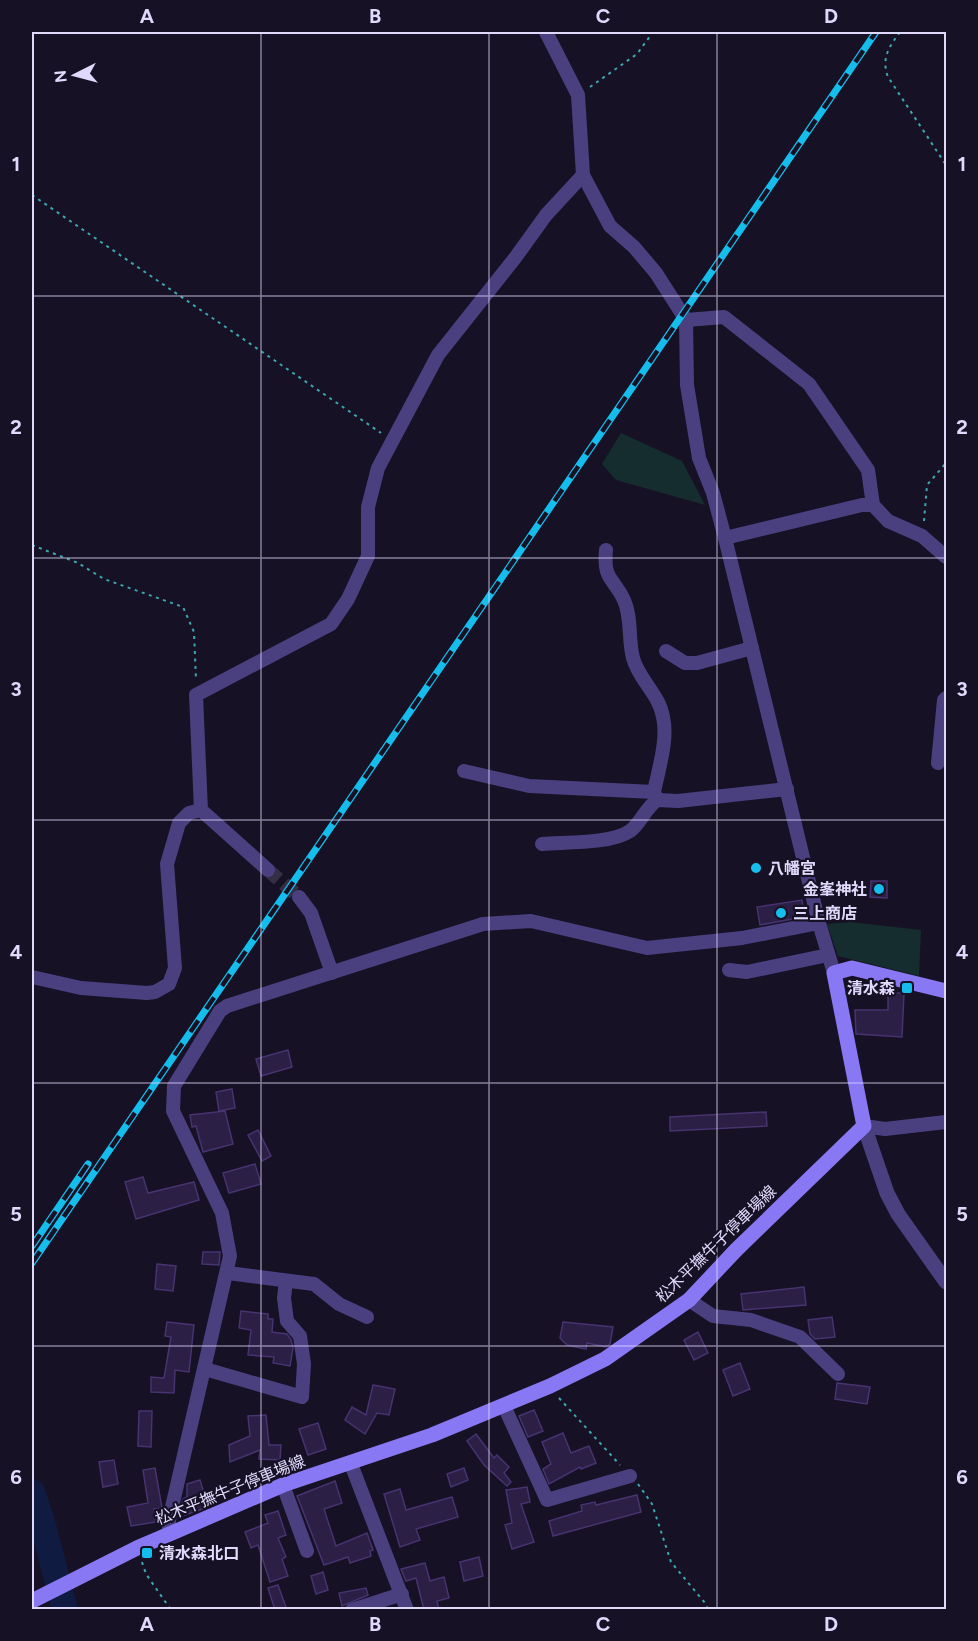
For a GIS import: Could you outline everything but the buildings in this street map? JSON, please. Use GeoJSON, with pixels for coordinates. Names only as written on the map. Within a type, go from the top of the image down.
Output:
{"type":"FeatureCollection","features":[{"type":"Feature","properties":{"kind":"main road"},"geometry":{"type":"LineString","coordinates":[[864,1126],[834,973],[852,968],[946,991]]}},
{"type":"Feature","properties":{"kind":"main road","name":"松木平撫牛子停車場線"},"geometry":{"type":"LineString","coordinates":[[32,1601],[132,1551],[283,1485],[351,1464],[504,1406],[605,1359],[689,1300],[736,1250],[864,1126]]}},
{"type":"Feature","properties":{"kind":"street"},"geometry":{"type":"LineString","coordinates":[[546,32],[578,95],[583,175],[610,226],[634,247],[656,273],[686,320],[687,385],[699,458],[713,493],[725,538],[819,923],[834,973]]}},
{"type":"Feature","properties":{"kind":"street"},"geometry":{"type":"LineString","coordinates":[[268,870],[201,810],[196,694],[331,624],[348,599],[368,556],[368,507],[378,468],[438,356],[546,215],[583,175]]}},
{"type":"Feature","properties":{"kind":"street"},"geometry":{"type":"LineString","coordinates":[[686,320],[724,317],[808,384],[868,470],[873,505],[888,521],[922,536],[946,557]]}},
{"type":"Feature","properties":{"kind":"street"},"geometry":{"type":"LineString","coordinates":[[725,538],[862,505],[873,505]]}},
{"type":"Feature","properties":{"kind":"street"},"geometry":{"type":"LineString","coordinates":[[542,844],[618,838],[632,830],[645,808],[656,796],[666,730],[664,718],[633,662],[629,640],[629,616],[623,598],[610,581],[604,566],[606,550]]}},
{"type":"Feature","properties":{"kind":"street"},"geometry":{"type":"LineString","coordinates":[[666,651],[685,663],[697,663],[752,648]]}},
{"type":"Feature","properties":{"kind":"street"},"geometry":{"type":"LineString","coordinates":[[938,763],[946,698]]}},
{"type":"Feature","properties":{"kind":"street"},"geometry":{"type":"LineString","coordinates":[[464,771],[530,786],[656,796],[678,801],[787,789]]}},
{"type":"Feature","properties":{"kind":"street"},"geometry":{"type":"LineString","coordinates":[[32,977],[81,988],[147,993],[155,992],[169,984],[175,968],[167,864],[179,823],[189,813],[201,810]]}},
{"type":"Feature","properties":{"kind":"street"},"geometry":{"type":"LineString","coordinates":[[298,897],[311,913],[332,973]]}},
{"type":"Feature","properties":{"kind":"street"},"geometry":{"type":"LineString","coordinates":[[169,1534],[169,1520],[228,1273],[230,1256],[222,1213],[173,1111],[174,1086],[219,1011],[227,1006],[483,924],[531,921],[647,948],[742,938],[819,923]]}},
{"type":"Feature","properties":{"kind":"street"},"geometry":{"type":"LineString","coordinates":[[729,970],[747,972],[828,955]]}},
{"type":"Feature","properties":{"kind":"street"},"geometry":{"type":"LineString","coordinates":[[946,1122],[885,1129],[864,1126],[887,1193],[898,1214],[946,1282]]}},
{"type":"Feature","properties":{"kind":"street"},"geometry":{"type":"LineString","coordinates":[[228,1273],[314,1284],[339,1304],[367,1317]]}},
{"type":"Feature","properties":{"kind":"street"},"geometry":{"type":"LineString","coordinates":[[205,1369],[302,1397],[304,1364],[300,1336],[287,1321],[284,1298],[286,1281]]}},
{"type":"Feature","properties":{"kind":"street"},"geometry":{"type":"LineString","coordinates":[[689,1300],[713,1316],[751,1320],[800,1337],[838,1374]]}},
{"type":"Feature","properties":{"kind":"street"},"geometry":{"type":"LineString","coordinates":[[504,1406],[547,1500],[630,1476]]}},
{"type":"Feature","properties":{"kind":"street"},"geometry":{"type":"LineString","coordinates":[[351,1464],[407,1610]]}},
{"type":"Feature","properties":{"kind":"street"},"geometry":{"type":"LineString","coordinates":[[608,1483],[612,1497]]}},
{"type":"Feature","properties":{"kind":"street"},"geometry":{"type":"LineString","coordinates":[[283,1485],[307,1551]]}},
{"type":"Feature","properties":{"kind":"street"},"geometry":{"type":"LineString","coordinates":[[352,1610],[402,1594]]}},
{"type":"Feature","properties":{"kind":"path"},"geometry":{"type":"LineString","coordinates":[[578,95],[637,54],[652,32]]}},
{"type":"Feature","properties":{"kind":"path"},"geometry":{"type":"LineString","coordinates":[[900,32],[887,50],[884,65],[888,77],[946,165]]}},
{"type":"Feature","properties":{"kind":"path"},"geometry":{"type":"LineString","coordinates":[[32,195],[392,440]]}},
{"type":"Feature","properties":{"kind":"path"},"geometry":{"type":"LineString","coordinates":[[922,536],[927,485],[946,463]]}},
{"type":"Feature","properties":{"kind":"path"},"geometry":{"type":"LineString","coordinates":[[32,545],[78,563],[104,579],[183,608],[194,632],[196,694]]}},
{"type":"Feature","properties":{"kind":"path"},"geometry":{"type":"LineString","coordinates":[[550,1386],[582,1427],[630,1476],[652,1504],[671,1562],[705,1603],[708,1610]]}},
{"type":"Feature","properties":{"kind":"path"},"geometry":{"type":"LineString","coordinates":[[132,1551],[171,1610]]}},
{"type":"Feature","properties":{"kind":"green space"},"geometry":{"type":"Polygon","coordinates":[[[621,433],[682,461],[705,505],[616,480],[602,464],[621,433]]]}},
{"type":"Feature","properties":{"kind":"green space"},"geometry":{"type":"Polygon","coordinates":[[[850,922],[921,930],[919,976],[838,956],[827,924],[850,922]]]}},
{"type":"Feature","properties":{"kind":"waterway"},"geometry":{"type":"LineString","coordinates":[[32,1492],[65,1610]]}},
{"type":"Feature","properties":{"kind":"tunnel"},"geometry":{"type":"LineString","coordinates":[[268,870],[299,897]]}},
{"type":"Feature","properties":{"kind":"railway"},"geometry":{"type":"LineString","coordinates":[[32,1263],[876,32]]}},
{"type":"Feature","properties":{"kind":"railway"},"geometry":{"type":"LineString","coordinates":[[32,1246],[88,1164]]}},
{"type":"Feature","properties":{"kind":"place","name":"八幡宮"},"geometry":{"type":"Point","coordinates":[756,868]}},
{"type":"Feature","properties":{"kind":"place","name":"金峯神社"},"geometry":{"type":"Point","coordinates":[879,889]}},
{"type":"Feature","properties":{"kind":"place","name":"三上商店"},"geometry":{"type":"Point","coordinates":[781,913]}},
{"type":"Feature","properties":{"kind":"place","name":"清水森"},"geometry":{"type":"Point","coordinates":[907,988]}},
{"type":"Feature","properties":{"kind":"place","name":"清水森北口"},"geometry":{"type":"Point","coordinates":[147,1553]}}]}
